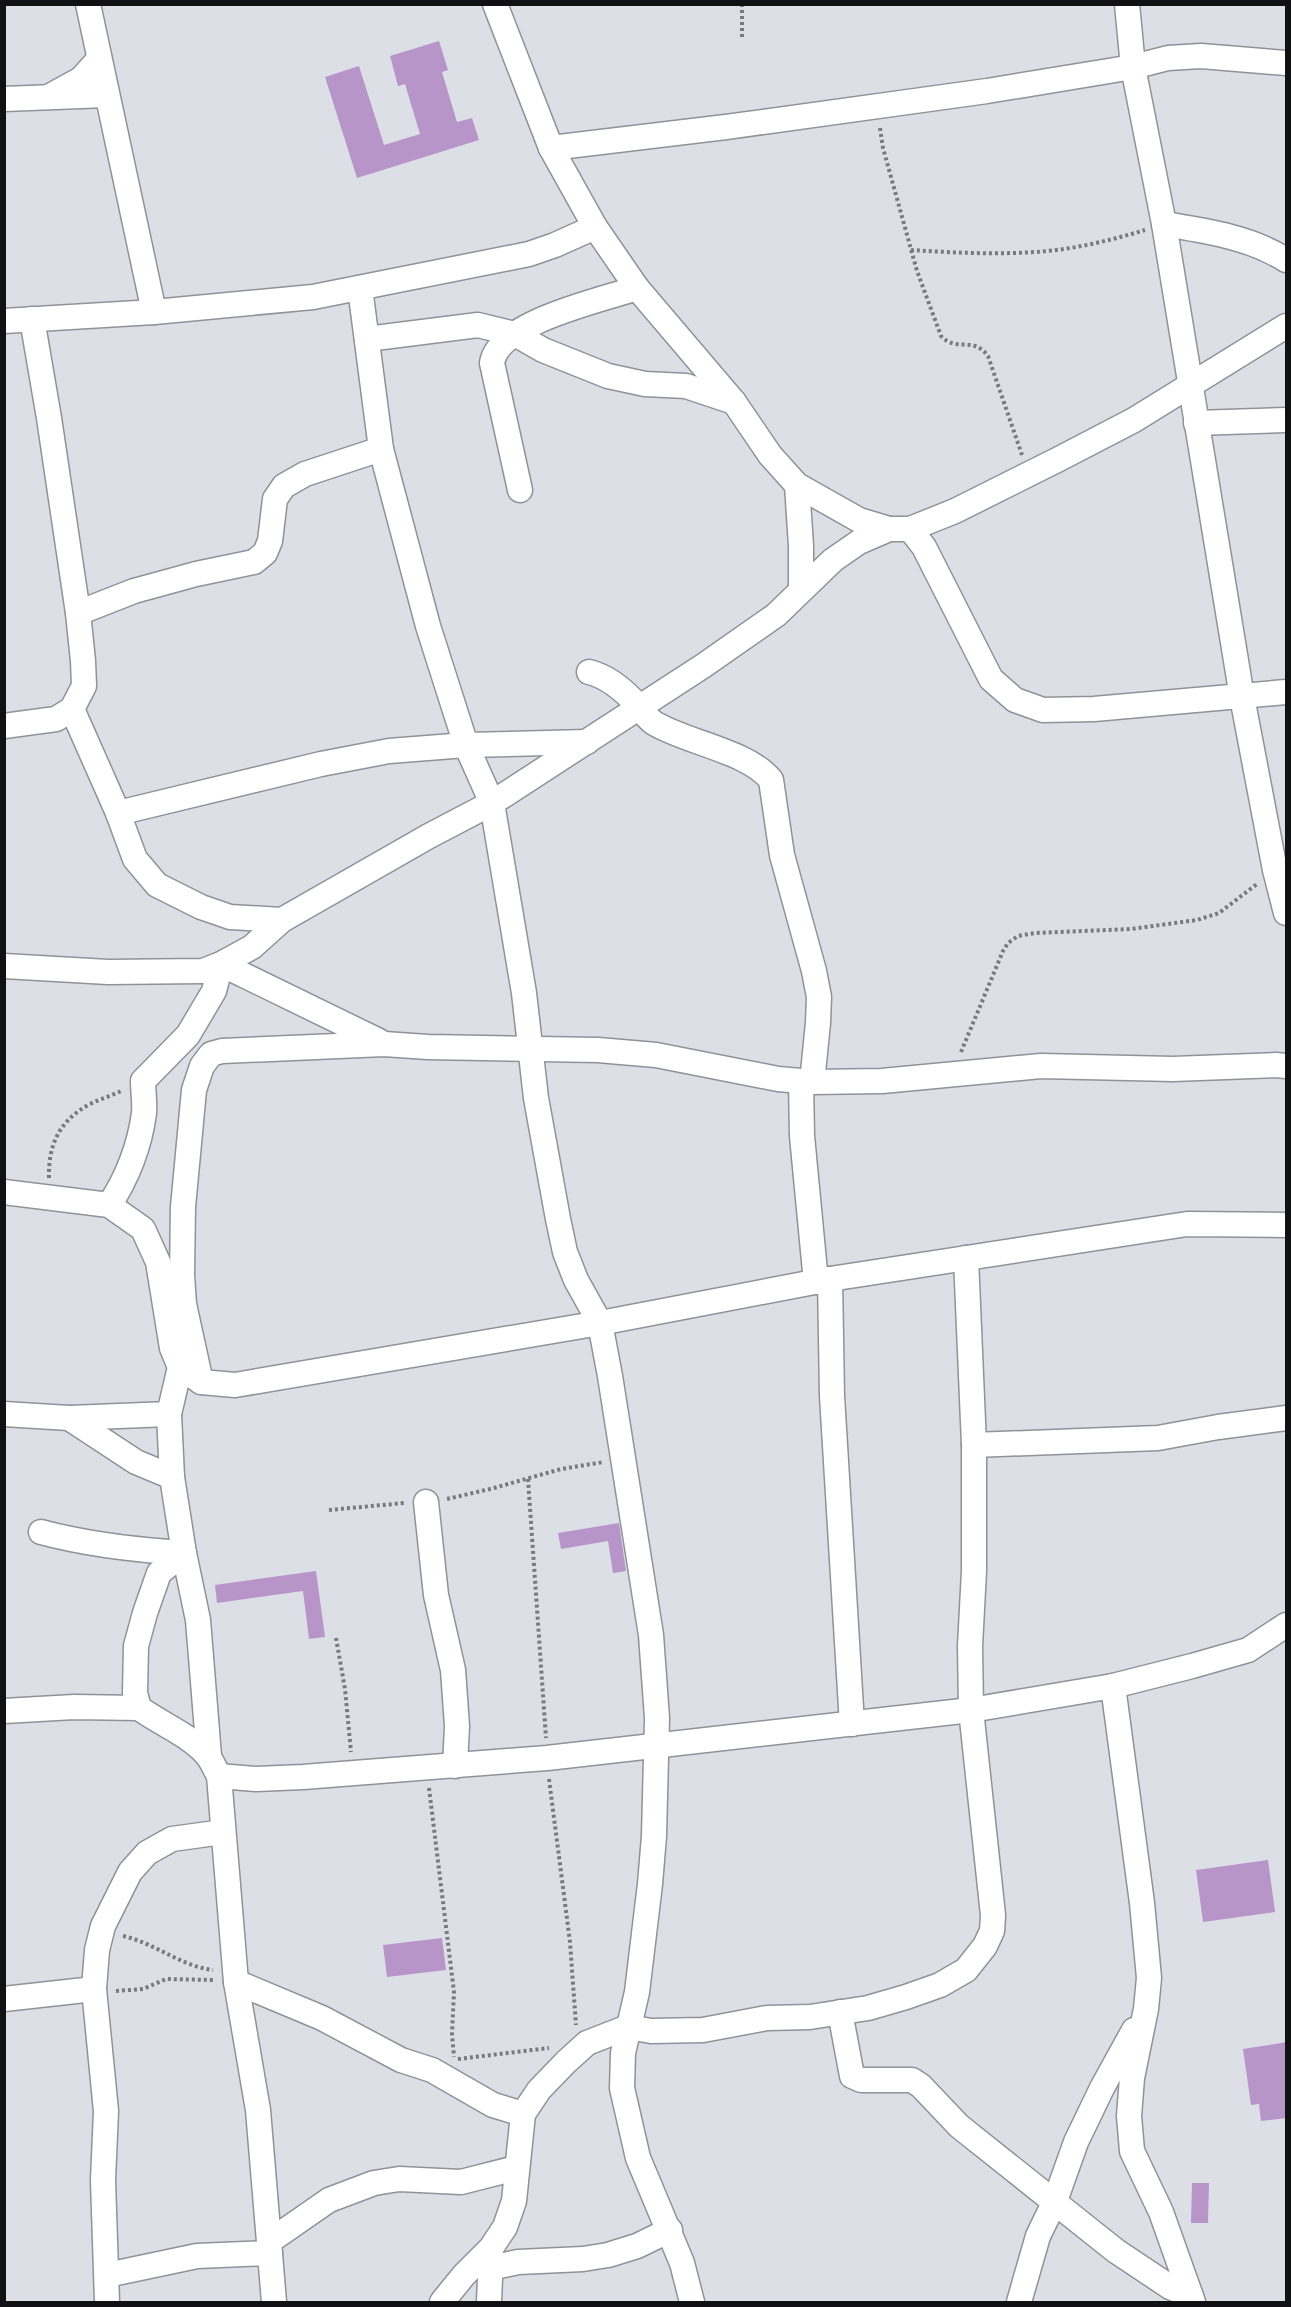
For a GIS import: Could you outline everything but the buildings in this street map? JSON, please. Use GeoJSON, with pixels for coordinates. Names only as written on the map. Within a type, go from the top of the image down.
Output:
{"type":"FeatureCollection","features":[{"type":"Feature","properties":{"kind":"street"},"geometry":{"type":"LineString","coordinates":[[88,4],[154,312]]}},
{"type":"Feature","properties":{"kind":"street"},"geometry":{"type":"LineString","coordinates":[[495,4],[551,148],[594,226],[637,288],[734,402],[770,455],[797,485],[859,519],[899,529],[924,547],[992,679],[1015,700],[1043,710],[1106,708],[1287,692]]}},
{"type":"Feature","properties":{"kind":"street"},"geometry":{"type":"LineString","coordinates":[[1127,4],[1133,67],[1164,224],[1242,697],[1281,869],[1287,913]]}},
{"type":"Feature","properties":{"kind":"street"},"geometry":{"type":"LineString","coordinates":[[551,148],[876,106],[1133,67],[1168,58],[1201,56],[1287,63]]}},
{"type":"Feature","properties":{"kind":"street"},"geometry":{"type":"LineString","coordinates":[[45,98],[81,79],[99,59]]}},
{"type":"Feature","properties":{"kind":"street"},"geometry":{"type":"LineString","coordinates":[[4,99],[107,95]]}},
{"type":"Feature","properties":{"kind":"street"},"geometry":{"type":"LineString","coordinates":[[1164,224],[1248,242],[1287,260]]}},
{"type":"Feature","properties":{"kind":"street"},"geometry":{"type":"LineString","coordinates":[[4,321],[154,312],[313,297],[529,254],[555,245],[594,226]]}},
{"type":"Feature","properties":{"kind":"street"},"geometry":{"type":"LineString","coordinates":[[360,288],[381,449],[428,626],[466,745],[492,803],[524,993],[536,1098],[566,1252],[576,1280],[600,1323],[651,1635],[656,1684],[657,1746],[654,1836],[645,1936],[637,1992],[628,2027],[621,2071],[625,2105],[644,2176],[670,2230],[682,2263],[692,2302]]}},
{"type":"Feature","properties":{"kind":"street"},"geometry":{"type":"LineString","coordinates":[[520,490],[492,363],[494,354],[515,334],[561,311],[637,288]]}},
{"type":"Feature","properties":{"kind":"street"},"geometry":{"type":"LineString","coordinates":[[4,726],[56,719],[72,709],[84,686],[78,613],[32,320]]}},
{"type":"Feature","properties":{"kind":"street"},"geometry":{"type":"LineString","coordinates":[[367,339],[478,325],[515,334],[543,350],[608,376],[645,384],[686,386],[734,402]]}},
{"type":"Feature","properties":{"kind":"street"},"geometry":{"type":"LineString","coordinates":[[4,966],[108,972],[204,971],[221,964],[252,947],[282,920],[429,836],[492,803],[640,708],[776,615],[833,560],[859,542],[956,511],[1134,420],[1287,326]]}},
{"type":"Feature","properties":{"kind":"street"},"geometry":{"type":"LineString","coordinates":[[1196,423],[1287,420]]}},
{"type":"Feature","properties":{"kind":"street"},"geometry":{"type":"LineString","coordinates":[[78,613],[134,591],[196,574],[254,562],[265,553],[270,541],[275,499],[284,486],[305,474],[381,449]]}},
{"type":"Feature","properties":{"kind":"street"},"geometry":{"type":"LineString","coordinates":[[797,485],[801,590]]}},
{"type":"Feature","properties":{"kind":"street"},"geometry":{"type":"LineString","coordinates":[[589,672],[602,675],[613,682],[652,722],[747,761],[764,772],[771,780],[782,855],[814,971],[819,998],[817,1044],[807,1081],[802,1136],[823,1281],[852,1724]]}},
{"type":"Feature","properties":{"kind":"street"},"geometry":{"type":"LineString","coordinates":[[72,709],[118,813],[135,859],[157,885],[201,907],[230,917],[282,920]]}},
{"type":"Feature","properties":{"kind":"street"},"geometry":{"type":"LineString","coordinates":[[118,813],[389,751],[466,745],[587,742]]}},
{"type":"Feature","properties":{"kind":"street"},"geometry":{"type":"LineString","coordinates":[[221,964],[384,1044]]}},
{"type":"Feature","properties":{"kind":"street"},"geometry":{"type":"LineString","coordinates":[[109,1205],[124,1184],[132,1160],[144,1113],[143,1080],[188,1035],[214,991],[221,964]]}},
{"type":"Feature","properties":{"kind":"street"},"geometry":{"type":"LineString","coordinates":[[201,1382],[184,1304],[183,1207],[195,1090],[202,1066],[211,1054],[222,1051],[384,1044],[598,1050],[656,1055],[778,1079],[807,1081],[882,1081],[1041,1066],[1173,1069],[1287,1066]]}},
{"type":"Feature","properties":{"kind":"street"},"geometry":{"type":"LineString","coordinates":[[4,1192],[109,1205],[143,1229],[158,1262],[172,1348],[180,1367],[201,1382],[234,1385],[600,1323],[823,1281],[1187,1224],[1287,1225]]}},
{"type":"Feature","properties":{"kind":"street"},"geometry":{"type":"LineString","coordinates":[[489,2302],[490,2258],[505,2228],[514,2201],[523,2114],[539,2090],[582,2044],[628,2027],[651,2031],[703,2031],[767,2018],[810,2017],[868,2008],[940,1985],[966,1970],[985,1946],[992,1931],[989,1870],[971,1710],[974,1445],[966,1258]]}},
{"type":"Feature","properties":{"kind":"street"},"geometry":{"type":"LineString","coordinates":[[180,1367],[169,1414],[172,1477],[198,1620],[223,1832],[236,1976],[258,2110],[274,2302]]}},
{"type":"Feature","properties":{"kind":"street"},"geometry":{"type":"LineString","coordinates":[[4,1413],[69,1418],[169,1414]]}},
{"type":"Feature","properties":{"kind":"street"},"geometry":{"type":"LineString","coordinates":[[69,1418],[136,1462],[172,1477]]}},
{"type":"Feature","properties":{"kind":"street"},"geometry":{"type":"LineString","coordinates":[[974,1445],[1158,1438],[1287,1418]]}},
{"type":"Feature","properties":{"kind":"street"},"geometry":{"type":"LineString","coordinates":[[426,1502],[435,1595],[453,1670],[457,1726],[455,1766]]}},
{"type":"Feature","properties":{"kind":"street"},"geometry":{"type":"LineString","coordinates":[[41,1532],[116,1548],[184,1553]]}},
{"type":"Feature","properties":{"kind":"street"},"geometry":{"type":"LineString","coordinates":[[139,1708],[135,1693],[136,1646],[145,1613],[159,1573],[184,1553]]}},
{"type":"Feature","properties":{"kind":"street"},"geometry":{"type":"LineString","coordinates":[[4,1711],[74,1707],[139,1708],[160,1723],[188,1738],[214,1766],[256,1779],[353,1774],[547,1758],[971,1710],[1113,1686],[1192,1666],[1248,1650],[1287,1625]]}},
{"type":"Feature","properties":{"kind":"street"},"geometry":{"type":"LineString","coordinates":[[1113,1686],[1142,1903],[1149,1978],[1146,2009],[1132,2078],[1129,2116],[1132,2151],[1161,2212],[1192,2300]]}},
{"type":"Feature","properties":{"kind":"street"},"geometry":{"type":"LineString","coordinates":[[106,2302],[103,2180],[106,2111],[94,1989],[103,1926],[130,1872],[147,1853],[172,1839],[223,1832]]}},
{"type":"Feature","properties":{"kind":"street"},"geometry":{"type":"LineString","coordinates":[[236,1976],[322,2018],[379,2050],[432,2070],[493,2105],[523,2114]]}},
{"type":"Feature","properties":{"kind":"street"},"geometry":{"type":"LineString","coordinates":[[4,1999],[94,1989]]}},
{"type":"Feature","properties":{"kind":"street"},"geometry":{"type":"LineString","coordinates":[[1022,2300],[1038,2236],[1055,2201],[1080,2133],[1146,2009]]}},
{"type":"Feature","properties":{"kind":"street"},"geometry":{"type":"LineString","coordinates":[[840,2013],[852,2076],[861,2080],[912,2080],[921,2086],[959,2126],[1143,2270],[1192,2300]]}},
{"type":"Feature","properties":{"kind":"street"},"geometry":{"type":"LineString","coordinates":[[107,2275],[160,2262],[270,2247],[329,2200],[374,2183],[399,2179],[461,2182],[516,2168]]}},
{"type":"Feature","properties":{"kind":"street"},"geometry":{"type":"LineString","coordinates":[[442,2302],[464,2275],[490,2258],[518,2262],[583,2259],[608,2255],[637,2246],[670,2230]]}},
{"type":"Feature","properties":{"kind":"path"},"geometry":{"type":"LineString","coordinates":[[742,4],[742,38]]}},
{"type":"Feature","properties":{"kind":"path"},"geometry":{"type":"LineString","coordinates":[[876,106],[884,148],[911,250],[941,336],[946,342],[976,345],[982,348],[988,356],[1029,474]]}},
{"type":"Feature","properties":{"kind":"path"},"geometry":{"type":"LineString","coordinates":[[911,250],[992,252],[1061,249],[1100,243],[1164,224]]}},
{"type":"Feature","properties":{"kind":"path"},"geometry":{"type":"LineString","coordinates":[[952,1076],[977,1010],[1008,943],[1018,936],[1035,933],[1131,929],[1197,920],[1219,913],[1281,869]]}},
{"type":"Feature","properties":{"kind":"path"},"geometry":{"type":"LineString","coordinates":[[52,1197],[49,1163],[54,1137],[67,1122],[89,1104],[143,1080]]}},
{"type":"Feature","properties":{"kind":"path"},"geometry":{"type":"LineString","coordinates":[[329,1510],[426,1502],[464,1496],[561,1469],[622,1459]]}},
{"type":"Feature","properties":{"kind":"path"},"geometry":{"type":"LineString","coordinates":[[454,2060],[582,2044],[547,1758],[528,1479]]}},
{"type":"Feature","properties":{"kind":"path"},"geometry":{"type":"LineString","coordinates":[[336,1638],[345,1689],[353,1774]]}},
{"type":"Feature","properties":{"kind":"path"},"geometry":{"type":"LineString","coordinates":[[427,1768],[454,1992],[452,2034],[454,2060],[459,2067]]}},
{"type":"Feature","properties":{"kind":"path"},"geometry":{"type":"LineString","coordinates":[[103,1926],[148,1943],[193,1966],[236,1976]]}},
{"type":"Feature","properties":{"kind":"path"},"geometry":{"type":"LineString","coordinates":[[94,1989],[134,1991],[166,1979],[216,1980],[236,1976]]}}]}
